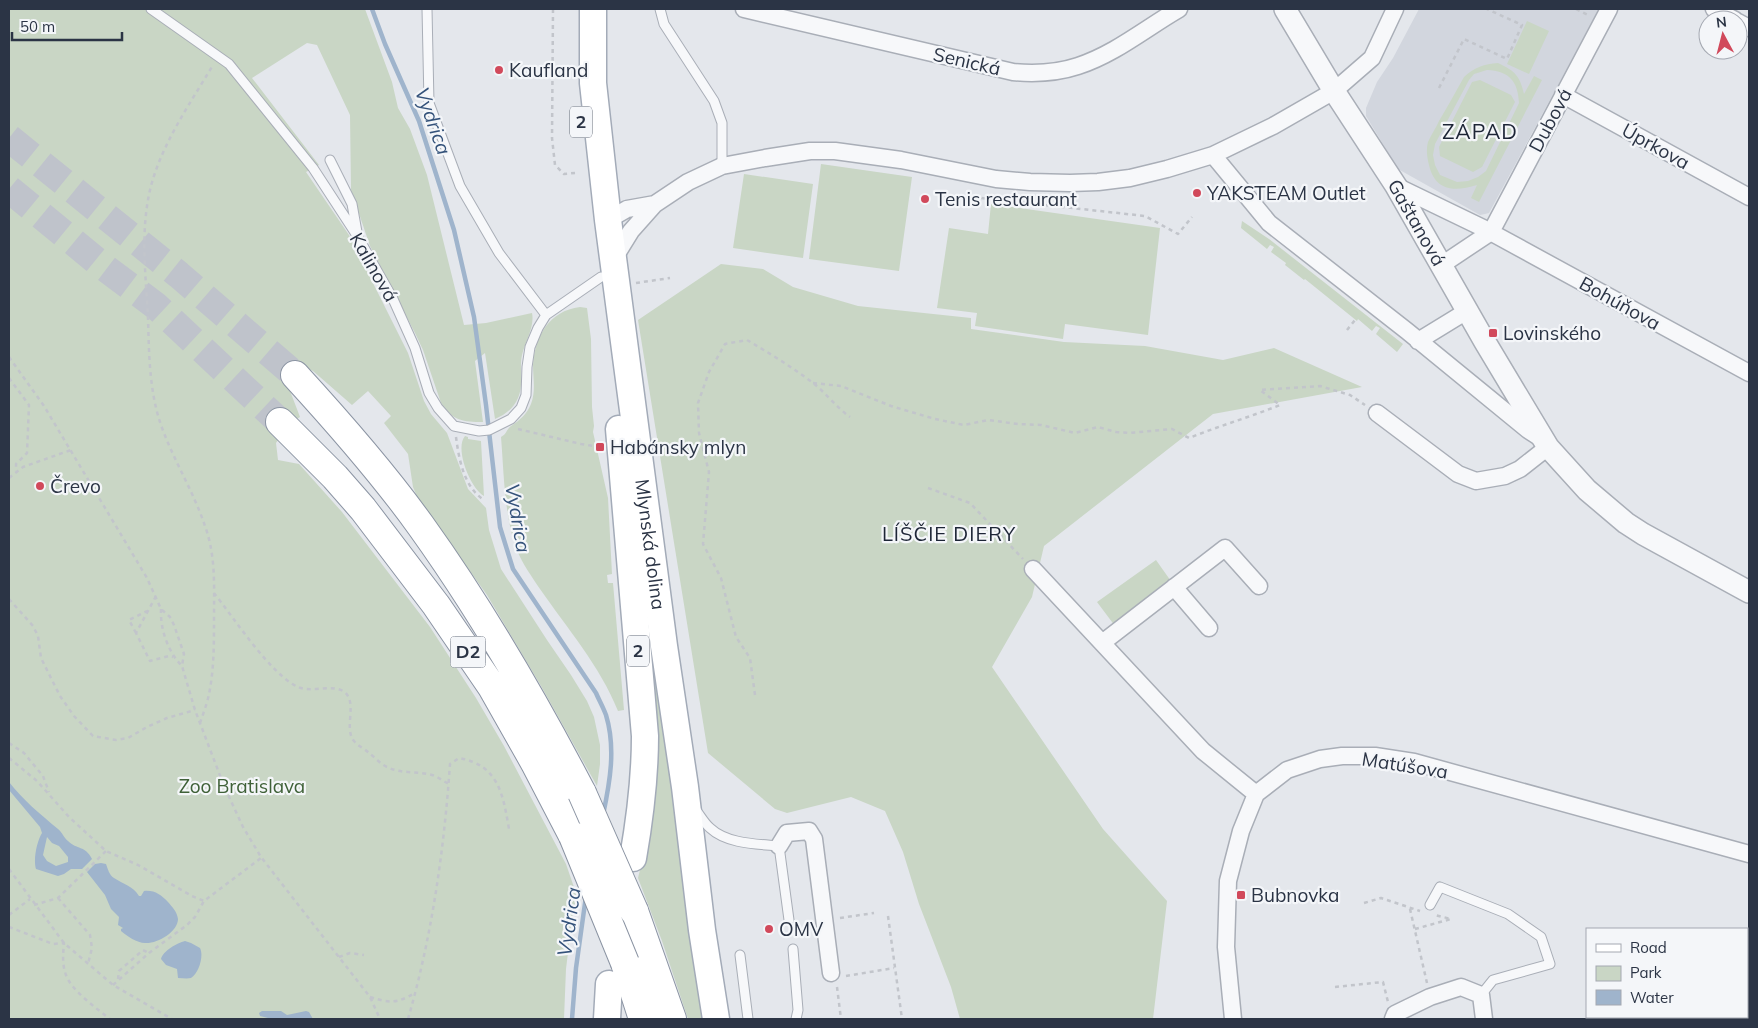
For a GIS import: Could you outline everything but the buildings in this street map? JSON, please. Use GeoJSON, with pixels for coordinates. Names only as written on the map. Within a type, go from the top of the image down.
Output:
{"type":"FeatureCollection","features":[{"type":"Feature","properties":{"kind":"highway","name":"D2"},"geometry":{"type":"LineString","coordinates":[[295,375],[356,443],[422,526],[504,652],[544,720],[582,793],[634,911],[672,1019]]}},
{"type":"Feature","properties":{"kind":"highway","name":"D2"},"geometry":{"type":"LineString","coordinates":[[280,422],[363,509],[436,604],[492,687],[536,763],[573,836],[626,963],[643,1019]]}},
{"type":"Feature","properties":{"kind":"main road","name":"Mlynská dolina"},"geometry":{"type":"LineString","coordinates":[[576,9],[577,81],[608,267],[685,787],[702,930],[716,1019]]}},
{"type":"Feature","properties":{"kind":"main road","name":"Mlynská dolina"},"geometry":{"type":"LineString","coordinates":[[593,9],[594,83],[601,227]]}},
{"type":"Feature","properties":{"kind":"main road","name":"Mlynská dolina"},"geometry":{"type":"LineString","coordinates":[[608,267],[645,736],[645,770],[633,858]]}},
{"type":"Feature","properties":{"kind":"main road"},"geometry":{"type":"LineString","coordinates":[[607,1019],[609,984]]}},
{"type":"Feature","properties":{"kind":"street","name":"Senická"},"geometry":{"type":"LineString","coordinates":[[744,9],[1013,72],[1031,74],[1052,72],[1078,66],[1108,53],[1179,9]]}},
{"type":"Feature","properties":{"kind":"street","name":"Gaštanová"},"geometry":{"type":"LineString","coordinates":[[1286,9],[1334,91],[1396,186],[1440,266],[1546,443]]}},
{"type":"Feature","properties":{"kind":"street"},"geometry":{"type":"LineString","coordinates":[[608,267],[631,231],[655,204],[688,182],[722,166],[810,150],[835,151],[901,160],[996,179],[1070,184],[1130,178],[1213,155],[1273,126],[1334,91],[1372,58],[1395,9]]}},
{"type":"Feature","properties":{"kind":"street","name":"Dubová"},"geometry":{"type":"LineString","coordinates":[[1487,230],[1609,9]]}},
{"type":"Feature","properties":{"kind":"street","name":"Úprkova"},"geometry":{"type":"LineString","coordinates":[[1562,95],[1749,197]]}},
{"type":"Feature","properties":{"kind":"street"},"geometry":{"type":"LineString","coordinates":[[1213,155],[1269,222],[1546,443],[1587,490],[1626,522],[1643,534],[1749,592]]}},
{"type":"Feature","properties":{"kind":"street","name":"Bohúňova"},"geometry":{"type":"LineString","coordinates":[[1396,186],[1487,230],[1747,366]]}},
{"type":"Feature","properties":{"kind":"street"},"geometry":{"type":"LineString","coordinates":[[601,227],[627,209],[655,204]]}},
{"type":"Feature","properties":{"kind":"street"},"geometry":{"type":"LineString","coordinates":[[1440,266],[1487,230]]}},
{"type":"Feature","properties":{"kind":"street"},"geometry":{"type":"LineString","coordinates":[[1418,341],[1467,311]]}},
{"type":"Feature","properties":{"kind":"street"},"geometry":{"type":"LineString","coordinates":[[1377,413],[1458,474],[1476,481],[1505,476],[1520,469],[1546,443]]}},
{"type":"Feature","properties":{"kind":"street"},"geometry":{"type":"LineString","coordinates":[[1102,644],[1224,548],[1259,586]]}},
{"type":"Feature","properties":{"kind":"street"},"geometry":{"type":"LineString","coordinates":[[1033,569],[1203,751],[1256,794],[1241,831],[1228,881],[1226,947],[1234,1019]]}},
{"type":"Feature","properties":{"kind":"street"},"geometry":{"type":"LineString","coordinates":[[1174,587],[1209,628]]}},
{"type":"Feature","properties":{"kind":"street","name":"Matúšova"},"geometry":{"type":"LineString","coordinates":[[1256,794],[1287,770],[1320,759],[1342,756],[1375,756],[1414,762],[1749,854]]}},
{"type":"Feature","properties":{"kind":"street"},"geometry":{"type":"LineString","coordinates":[[779,846],[787,833],[809,831],[814,839],[836,979]]}},
{"type":"Feature","properties":{"kind":"street"},"geometry":{"type":"LineString","coordinates":[[1391,1014],[1395,1014],[1430,997],[1460,988],[1481,995],[1484,1019]]}},
{"type":"Feature","properties":{"kind":"lane","name":"Kalinová"},"geometry":{"type":"LineString","coordinates":[[151,9],[229,64],[313,168],[358,237],[393,300],[415,348],[429,393],[438,408],[454,426]]}},
{"type":"Feature","properties":{"kind":"lane"},"geometry":{"type":"LineString","coordinates":[[427,9],[429,103],[460,186],[500,252],[546,315]]}},
{"type":"Feature","properties":{"kind":"lane"},"geometry":{"type":"LineString","coordinates":[[660,9],[664,24],[714,101],[722,122],[722,166]]}},
{"type":"Feature","properties":{"kind":"lane"},"geometry":{"type":"LineString","coordinates":[[330,160],[352,204],[358,237]]}},
{"type":"Feature","properties":{"kind":"lane"},"geometry":{"type":"LineString","coordinates":[[454,426],[479,431],[498,427],[511,419],[521,408],[526,395],[530,347],[546,315],[608,267]]}},
{"type":"Feature","properties":{"kind":"lane"},"geometry":{"type":"LineString","coordinates":[[685,787],[695,808],[710,828],[723,836],[747,842],[779,846],[790,920]]}},
{"type":"Feature","properties":{"kind":"lane"},"geometry":{"type":"LineString","coordinates":[[1428,909],[1440,887],[1508,914],[1541,937],[1550,964],[1493,980],[1481,995]]}},
{"type":"Feature","properties":{"kind":"lane"},"geometry":{"type":"LineString","coordinates":[[793,948],[798,1010],[796,1019]]}},
{"type":"Feature","properties":{"kind":"lane"},"geometry":{"type":"LineString","coordinates":[[740,955],[748,1019]]}},
{"type":"Feature","properties":{"kind":"path"},"geometry":{"type":"LineString","coordinates":[[553,9],[552,138],[555,165],[564,174],[575,173]]}},
{"type":"Feature","properties":{"kind":"path"},"geometry":{"type":"LineString","coordinates":[[1439,88],[1464,39],[1507,59],[1522,25],[1487,9]]}},
{"type":"Feature","properties":{"kind":"path"},"geometry":{"type":"LineString","coordinates":[[1576,9],[1594,18]]}},
{"type":"Feature","properties":{"kind":"path"},"geometry":{"type":"LineString","coordinates":[[200,723],[209,695],[212,669],[213,561],[206,528],[195,499],[165,435],[155,403],[149,353],[144,252],[148,198],[157,167],[184,115],[219,56]]}},
{"type":"Feature","properties":{"kind":"path"},"geometry":{"type":"LineString","coordinates":[[980,198],[1146,216],[1178,234],[1192,217]]}},
{"type":"Feature","properties":{"kind":"path"},"geometry":{"type":"LineString","coordinates":[[636,284],[670,278]]}},
{"type":"Feature","properties":{"kind":"path"},"geometry":{"type":"LineString","coordinates":[[1347,330],[1355,320]]}},
{"type":"Feature","properties":{"kind":"path"},"geometry":{"type":"LineString","coordinates":[[754,695],[750,658],[736,637],[721,578],[702,544],[709,472],[699,433],[698,403],[709,372],[725,344],[747,340],[775,356],[813,383],[841,411],[850,417]]}},
{"type":"Feature","properties":{"kind":"path"},"geometry":{"type":"LineString","coordinates":[[9,357],[44,406],[142,570],[161,609],[160,621],[173,657],[182,666]]}},
{"type":"Feature","properties":{"kind":"path"},"geometry":{"type":"LineString","coordinates":[[9,378],[30,405],[27,453],[16,464],[16,471]]}},
{"type":"Feature","properties":{"kind":"path"},"geometry":{"type":"LineString","coordinates":[[813,383],[841,386],[891,406],[964,425],[988,420],[1041,425],[1075,433],[1098,427],[1129,433],[1172,429],[1189,438],[1217,427],[1247,419],[1280,405],[1260,390],[1320,386],[1350,395],[1377,413]]}},
{"type":"Feature","properties":{"kind":"path"},"geometry":{"type":"LineString","coordinates":[[511,419],[513,428],[600,447]]}},
{"type":"Feature","properties":{"kind":"path"},"geometry":{"type":"LineString","coordinates":[[454,426],[462,468],[468,482],[478,496],[484,500]]}},
{"type":"Feature","properties":{"kind":"path"},"geometry":{"type":"LineString","coordinates":[[9,478],[16,471],[71,450]]}},
{"type":"Feature","properties":{"kind":"path"},"geometry":{"type":"LineString","coordinates":[[928,488],[970,503],[1033,569]]}},
{"type":"Feature","properties":{"kind":"path"},"geometry":{"type":"LineString","coordinates":[[214,593],[284,679],[299,687],[341,690],[347,695],[350,703],[350,733],[354,742],[385,767],[398,772],[432,775],[449,784]]}},
{"type":"Feature","properties":{"kind":"path"},"geometry":{"type":"LineString","coordinates":[[136,633],[156,596]]}},
{"type":"Feature","properties":{"kind":"path"},"geometry":{"type":"LineString","coordinates":[[9,599],[33,626],[38,636],[41,658],[60,696],[74,716],[93,736],[116,740],[128,738],[167,718],[195,710]]}},
{"type":"Feature","properties":{"kind":"path"},"geometry":{"type":"LineString","coordinates":[[161,609],[170,617],[174,625],[184,654],[182,666],[195,710],[224,786],[243,827],[261,857],[370,997],[380,1019]]}},
{"type":"Feature","properties":{"kind":"path"},"geometry":{"type":"LineString","coordinates":[[148,610],[129,620],[150,661],[169,656],[173,657]]}},
{"type":"Feature","properties":{"kind":"path"},"geometry":{"type":"LineString","coordinates":[[9,743],[24,753],[43,776],[49,794]]}},
{"type":"Feature","properties":{"kind":"path"},"geometry":{"type":"LineString","coordinates":[[9,758],[37,781],[70,817],[106,851],[138,865],[204,901]]}},
{"type":"Feature","properties":{"kind":"path"},"geometry":{"type":"LineString","coordinates":[[408,1019],[429,935],[448,807],[450,764],[459,758],[470,760],[490,772],[502,792],[509,828]]}},
{"type":"Feature","properties":{"kind":"path"},"geometry":{"type":"LineString","coordinates":[[34,905],[58,898],[106,851]]}},
{"type":"Feature","properties":{"kind":"path"},"geometry":{"type":"LineString","coordinates":[[113,985],[149,953],[187,925],[195,917],[204,901],[261,857]]}},
{"type":"Feature","properties":{"kind":"path"},"geometry":{"type":"LineString","coordinates":[[9,868],[30,900],[64,943],[113,985],[172,1019]]}},
{"type":"Feature","properties":{"kind":"path"},"geometry":{"type":"LineString","coordinates":[[58,898],[90,935],[92,948],[88,964]]}},
{"type":"Feature","properties":{"kind":"path"},"geometry":{"type":"LineString","coordinates":[[1364,903],[1381,898],[1410,909],[1428,909]]}},
{"type":"Feature","properties":{"kind":"path"},"geometry":{"type":"LineString","coordinates":[[9,915],[30,900]]}},
{"type":"Feature","properties":{"kind":"path"},"geometry":{"type":"LineString","coordinates":[[1410,909],[1428,989]]}},
{"type":"Feature","properties":{"kind":"path"},"geometry":{"type":"LineString","coordinates":[[839,918],[874,912]]}},
{"type":"Feature","properties":{"kind":"path"},"geometry":{"type":"LineString","coordinates":[[1415,929],[1452,919],[1435,915]]}},
{"type":"Feature","properties":{"kind":"path"},"geometry":{"type":"LineString","coordinates":[[888,916],[902,1019]]}},
{"type":"Feature","properties":{"kind":"path"},"geometry":{"type":"LineString","coordinates":[[9,927],[52,944],[64,943]]}},
{"type":"Feature","properties":{"kind":"path"},"geometry":{"type":"LineString","coordinates":[[64,943],[63,962],[66,976],[87,1000],[110,1019]]}},
{"type":"Feature","properties":{"kind":"path"},"geometry":{"type":"LineString","coordinates":[[118,980],[120,971],[142,950],[149,953]]}},
{"type":"Feature","properties":{"kind":"path"},"geometry":{"type":"LineString","coordinates":[[339,957],[350,953],[364,955]]}},
{"type":"Feature","properties":{"kind":"path"},"geometry":{"type":"LineString","coordinates":[[841,1019],[836,979],[867,971],[894,968]]}},
{"type":"Feature","properties":{"kind":"path"},"geometry":{"type":"LineString","coordinates":[[1335,987],[1383,982],[1391,1014]]}},
{"type":"Feature","properties":{"kind":"path"},"geometry":{"type":"LineString","coordinates":[[370,997],[386,1002],[401,1001],[416,992]]}},
{"type":"Feature","properties":{"kind":"shaded area"},"geometry":{"type":"Polygon","coordinates":[[[1419,9],[1599,9],[1489,213],[1480,215],[1398,169],[1366,116],[1366,108],[1377,82],[1393,58],[1419,9]]]}},
{"type":"Feature","properties":{"kind":"green space","name":"Zoo Bratislava"},"geometry":{"type":"Polygon","coordinates":[[[9,9],[365,9],[392,82],[398,108],[410,129],[427,175],[464,325],[486,323],[532,313],[531,329],[522,355],[520,393],[509,411],[495,419],[485,353],[475,361],[483,422],[464,421],[454,417],[441,403],[423,350],[370,246],[351,190],[350,115],[317,45],[307,43],[252,78],[319,165],[306,172],[349,235],[408,353],[424,401],[431,414],[447,433],[468,489],[486,508],[489,530],[501,569],[587,701],[594,717],[600,745],[597,786],[487,595],[418,499],[413,487],[408,454],[384,423],[391,416],[368,391],[352,405],[313,371],[302,366],[287,383],[300,417],[297,419],[293,416],[271,429],[272,435],[278,440],[276,443],[278,460],[299,464],[342,512],[430,627],[476,698],[504,746],[566,864],[577,896],[573,911],[566,969],[564,1019],[9,1019],[9,9]]]}},
{"type":"Feature","properties":{"kind":"green space"},"geometry":{"type":"Polygon","coordinates":[[[1527,21],[1549,31],[1529,74],[1507,64],[1527,21]]]}},
{"type":"Feature","properties":{"kind":"green space"},"geometry":{"type":"Polygon","coordinates":[[[1498,63],[1516,75],[1521,83],[1524,94],[1534,76],[1542,80],[1479,202],[1471,198],[1477,185],[1453,189],[1441,185],[1436,180],[1429,165],[1427,147],[1464,77],[1476,68],[1498,63]],[[1487,70],[1474,74],[1469,80],[1435,144],[1433,155],[1440,175],[1457,182],[1468,181],[1486,171],[1519,103],[1517,89],[1511,79],[1501,72],[1487,70]]]}},
{"type":"Feature","properties":{"kind":"green space"},"geometry":{"type":"Polygon","coordinates":[[[1480,80],[1511,95],[1515,102],[1482,167],[1473,172],[1440,156],[1439,147],[1472,82],[1480,80]]]}},
{"type":"Feature","properties":{"kind":"green space"},"geometry":{"type":"Polygon","coordinates":[[[821,164],[912,177],[899,271],[809,259],[821,164]]]}},
{"type":"Feature","properties":{"kind":"green space"},"geometry":{"type":"Polygon","coordinates":[[[744,174],[813,184],[803,258],[733,248],[744,174]]]}},
{"type":"Feature","properties":{"kind":"green space"},"geometry":{"type":"Polygon","coordinates":[[[991,204],[1160,228],[1148,335],[1065,324],[1063,339],[975,326],[977,313],[937,308],[949,228],[988,234],[991,204]]]}},
{"type":"Feature","properties":{"kind":"green space"},"geometry":{"type":"Polygon","coordinates":[[[1242,221],[1269,239],[1403,344],[1397,352],[1376,334],[1380,328],[1376,326],[1372,331],[1304,280],[1271,252],[1274,247],[1270,245],[1267,249],[1241,228],[1242,221]]]}},
{"type":"Feature","properties":{"kind":"green space"},"geometry":{"type":"Polygon","coordinates":[[[721,264],[763,269],[793,287],[858,306],[971,318],[971,329],[1064,342],[1145,346],[1223,360],[1274,348],[1362,387],[1213,414],[1044,546],[1032,597],[992,667],[1103,829],[1167,901],[1153,1019],[960,1019],[951,987],[919,904],[903,852],[885,811],[851,797],[787,813],[775,809],[708,753],[638,320],[721,264]]]}},
{"type":"Feature","properties":{"kind":"green space"},"geometry":{"type":"Polygon","coordinates":[[[587,308],[591,339],[593,432],[608,498],[612,574],[607,575],[608,583],[613,583],[624,710],[618,711],[611,694],[593,663],[527,570],[513,537],[505,494],[501,437],[509,427],[523,416],[533,399],[533,365],[537,344],[552,319],[569,309],[587,308]]]}},
{"type":"Feature","properties":{"kind":"green space"},"geometry":{"type":"Polygon","coordinates":[[[465,436],[468,439],[481,441],[484,496],[474,486],[463,459],[462,442],[465,436]]]}},
{"type":"Feature","properties":{"kind":"green space"},"geometry":{"type":"Polygon","coordinates":[[[636,488],[704,1019],[688,1019],[662,941],[638,878],[648,837],[636,488]]]}},
{"type":"Feature","properties":{"kind":"green space"},"geometry":{"type":"Polygon","coordinates":[[[1156,560],[1173,584],[1115,626],[1097,602],[1156,560]]]}},
{"type":"Feature","properties":{"kind":"water"},"geometry":{"type":"Polygon","coordinates":[[[9,782],[71,844],[87,852],[92,859],[82,869],[71,869],[58,876],[36,869],[36,850],[42,833],[40,827],[9,790],[9,782]],[[47,837],[43,855],[47,861],[56,866],[68,862],[68,857],[59,846],[52,843],[47,837]]]}},
{"type":"Feature","properties":{"kind":"water"},"geometry":{"type":"Polygon","coordinates":[[[95,864],[106,864],[112,877],[131,887],[139,896],[144,891],[151,891],[160,895],[168,902],[178,919],[171,933],[155,942],[142,943],[135,941],[121,931],[123,928],[118,925],[119,917],[111,909],[105,895],[87,872],[95,864]]]}},
{"type":"Feature","properties":{"kind":"water"},"geometry":{"type":"Polygon","coordinates":[[[185,941],[200,948],[201,960],[194,976],[191,978],[178,978],[177,969],[166,965],[161,959],[164,953],[185,941]]]}},
{"type":"Feature","properties":{"kind":"water"},"geometry":{"type":"Polygon","coordinates":[[[262,1011],[281,1011],[287,1015],[306,1011],[309,1012],[313,1019],[272,1019],[260,1016],[259,1013],[262,1011]]]}},
{"type":"Feature","properties":{"kind":"waterway","name":"Vydrica"},"geometry":{"type":"LineString","coordinates":[[372,9],[385,44],[419,121],[454,230],[474,317],[500,527],[513,569],[596,693],[606,715],[611,740],[611,765],[603,815]]}},
{"type":"Feature","properties":{"kind":"waterway","name":"Vydrica"},"geometry":{"type":"LineString","coordinates":[[572,1019],[576,968],[586,896]]}},
{"type":"Feature","properties":{"kind":"tunnel"},"geometry":{"type":"LineString","coordinates":[[9,138],[179,275],[295,375]]}},
{"type":"Feature","properties":{"kind":"tunnel"},"geometry":{"type":"LineString","coordinates":[[9,189],[104,267],[156,306],[280,422]]}},
{"type":"Feature","properties":{"kind":"place","name":"Kaufland"},"geometry":{"type":"Point","coordinates":[499,70]}},
{"type":"Feature","properties":{"kind":"place","name":"YAKSTEAM Outlet"},"geometry":{"type":"Point","coordinates":[1197,193]}},
{"type":"Feature","properties":{"kind":"place","name":"Tenis restaurant"},"geometry":{"type":"Point","coordinates":[925,199]}},
{"type":"Feature","properties":{"kind":"place","name":"Lovinského"},"geometry":{"type":"Point","coordinates":[1493,333]}},
{"type":"Feature","properties":{"kind":"place","name":"Habánsky mlyn"},"geometry":{"type":"Point","coordinates":[600,447]}},
{"type":"Feature","properties":{"kind":"place","name":"Črevo"},"geometry":{"type":"Point","coordinates":[40,486]}},
{"type":"Feature","properties":{"kind":"place","name":"Bubnovka"},"geometry":{"type":"Point","coordinates":[1241,895]}},
{"type":"Feature","properties":{"kind":"place","name":"OMV"},"geometry":{"type":"Point","coordinates":[769,929]}},
{"type":"Feature","properties":{"kind":"district","name":"ZÁPAD"},"geometry":{"type":"Point","coordinates":[1480,132]}},
{"type":"Feature","properties":{"kind":"district","name":"LÍŠČIE DIERY"},"geometry":{"type":"Point","coordinates":[949,534]}}]}
